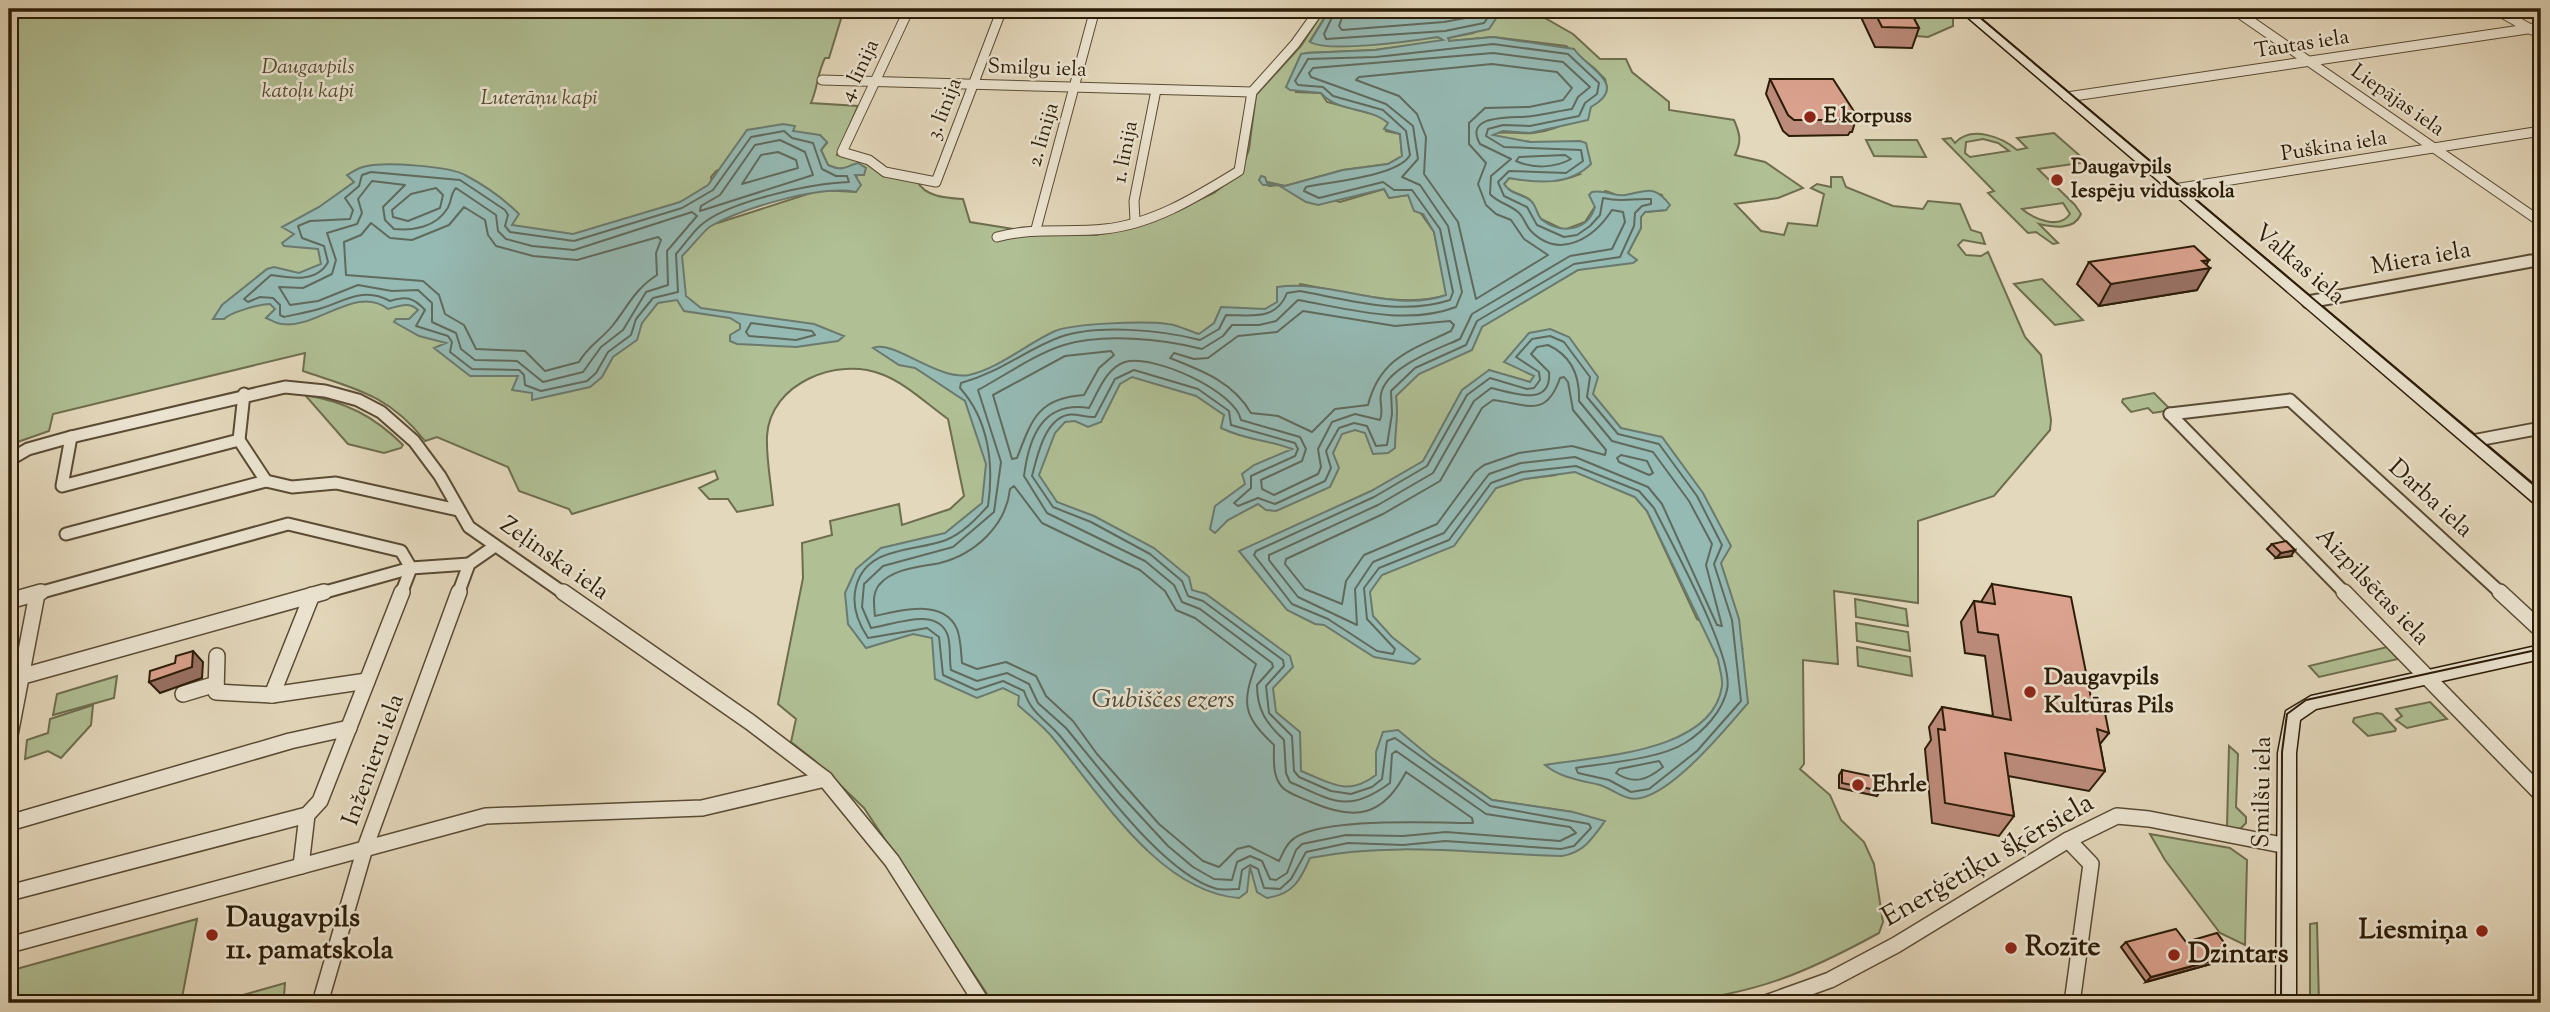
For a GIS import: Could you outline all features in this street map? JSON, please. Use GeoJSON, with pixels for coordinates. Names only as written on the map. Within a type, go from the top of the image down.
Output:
{"type":"FeatureCollection","features":[{"type":"Feature","properties":{"kind":"street","name":"4. līnija"},"geometry":{"type":"LineString","coordinates":[[843,148],[909,9]]}},
{"type":"Feature","properties":{"kind":"street","name":"3. līnija"},"geometry":{"type":"LineString","coordinates":[[843,148],[842,152],[848,156],[869,160],[885,172],[936,182],[1002,9]]}},
{"type":"Feature","properties":{"kind":"street","name":"2. līnija"},"geometry":{"type":"LineString","coordinates":[[1036,229],[1095,9]]}},
{"type":"Feature","properties":{"kind":"street"},"geometry":{"type":"LineString","coordinates":[[997,237],[1036,229],[1110,229],[1161,215],[1240,171],[1252,92],[1295,44],[1321,9]]}},
{"type":"Feature","properties":{"kind":"street","name":"Valkas iela"},"geometry":{"type":"LineString","coordinates":[[1963,9],[2541,500]]}},
{"type":"Feature","properties":{"kind":"street","name":"Liepājas iela"},"geometry":{"type":"LineString","coordinates":[[2233,9],[2541,222]]}},
{"type":"Feature","properties":{"kind":"street"},"geometry":{"type":"LineString","coordinates":[[2495,9],[2541,35]]}},
{"type":"Feature","properties":{"kind":"street","name":"Tautas iela"},"geometry":{"type":"LineString","coordinates":[[2067,97],[2541,27]]}},
{"type":"Feature","properties":{"kind":"street","name":"Smilgu iela"},"geometry":{"type":"LineString","coordinates":[[822,80],[1252,92]]}},
{"type":"Feature","properties":{"kind":"street","name":"1. līnija"},"geometry":{"type":"LineString","coordinates":[[1135,221],[1134,201],[1156,90]]}},
{"type":"Feature","properties":{"kind":"street","name":"Puškina iela"},"geometry":{"type":"LineString","coordinates":[[2174,189],[2541,131]]}},
{"type":"Feature","properties":{"kind":"street","name":"Miera iela"},"geometry":{"type":"LineString","coordinates":[[2308,302],[2541,259]]}},
{"type":"Feature","properties":{"kind":"street","name":"Zeļinska iela"},"geometry":{"type":"LineString","coordinates":[[9,460],[28,449],[71,437],[244,394],[295,387],[358,400],[381,412],[414,441],[440,476],[469,527],[750,722],[825,779],[845,799],[892,861],[982,1003]]}},
{"type":"Feature","properties":{"kind":"street"},"geometry":{"type":"LineString","coordinates":[[244,394],[239,440],[266,481]]}},
{"type":"Feature","properties":{"kind":"street","name":"Darba iela"},"geometry":{"type":"LineString","coordinates":[[2170,414],[2290,400],[2541,630]]}},
{"type":"Feature","properties":{"kind":"street","name":"Aizpilsētas iela"},"geometry":{"type":"LineString","coordinates":[[2170,414],[2541,794]]}},
{"type":"Feature","properties":{"kind":"street"},"geometry":{"type":"LineString","coordinates":[[2472,441],[2541,428]]}},
{"type":"Feature","properties":{"kind":"street"},"geometry":{"type":"LineString","coordinates":[[71,437],[62,486],[239,440]]}},
{"type":"Feature","properties":{"kind":"street"},"geometry":{"type":"LineString","coordinates":[[65,534],[266,481],[292,487],[336,483],[458,510]]}},
{"type":"Feature","properties":{"kind":"street"},"geometry":{"type":"LineString","coordinates":[[9,601],[288,524],[401,551],[411,568]]}},
{"type":"Feature","properties":{"kind":"street"},"geometry":{"type":"LineString","coordinates":[[23,676],[411,568],[469,564],[495,546]]}},
{"type":"Feature","properties":{"kind":"street","name":"Inženieru iela"},"geometry":{"type":"LineString","coordinates":[[320,1003],[365,848],[469,564]]}},
{"type":"Feature","properties":{"kind":"street"},"geometry":{"type":"LineString","coordinates":[[9,893],[307,815],[320,801],[411,568]]}},
{"type":"Feature","properties":{"kind":"street"},"geometry":{"type":"LineString","coordinates":[[9,740],[37,594]]}},
{"type":"Feature","properties":{"kind":"street"},"geometry":{"type":"LineString","coordinates":[[272,695],[312,595]]}},
{"type":"Feature","properties":{"kind":"street","name":"Smilšu iela"},"geometry":{"type":"LineString","coordinates":[[2286,1003],[2287,753],[2292,716],[2311,703],[2541,652]]}},
{"type":"Feature","properties":{"kind":"street"},"geometry":{"type":"LineString","coordinates":[[217,656],[216,692],[272,695],[367,681]]}},
{"type":"Feature","properties":{"kind":"street"},"geometry":{"type":"LineString","coordinates":[[183,694],[216,684]]}},
{"type":"Feature","properties":{"kind":"street"},"geometry":{"type":"LineString","coordinates":[[9,822],[289,741],[349,728]]}},
{"type":"Feature","properties":{"kind":"street"},"geometry":{"type":"LineString","coordinates":[[9,945],[486,816],[702,808],[825,779]]}},
{"type":"Feature","properties":{"kind":"street"},"geometry":{"type":"LineString","coordinates":[[301,866],[307,815]]}},
{"type":"Feature","properties":{"kind":"street","name":"Enerģētiķu šķērsiela"},"geometry":{"type":"LineString","coordinates":[[1766,1003],[1830,980],[1896,945],[2068,840],[2118,816],[2148,819],[2287,846]]}},
{"type":"Feature","properties":{"kind":"street"},"geometry":{"type":"LineString","coordinates":[[2068,840],[2091,864],[2076,999]]}},
{"type":"Feature","properties":{"kind":"green space"},"geometry":{"type":"Polygon","coordinates":[[[9,9],[844,9],[829,58],[825,58],[822,64],[811,103],[858,106],[837,155],[867,161],[917,181],[925,190],[937,196],[963,199],[970,222],[1039,233],[1096,235],[1166,215],[1214,193],[1241,172],[1249,149],[1256,95],[1301,46],[1325,9],[1330,9],[1310,41],[1438,37],[1444,41],[1375,50],[1306,53],[1296,92],[1321,93],[1327,102],[1380,116],[1389,123],[1386,131],[1400,134],[1402,156],[1388,164],[1343,170],[1285,186],[1259,180],[1269,186],[1278,185],[1340,202],[1384,189],[1389,198],[1408,195],[1434,232],[1447,295],[1431,299],[1393,300],[1299,284],[1481,327],[1578,270],[1628,253],[1641,228],[1641,217],[1645,212],[1666,210],[1662,195],[1645,192],[1622,196],[1605,191],[1585,222],[1564,230],[1541,219],[1529,199],[1506,187],[1504,184],[1509,178],[1554,180],[1580,174],[1530,142],[1496,137],[1493,133],[1533,133],[1555,128],[1584,112],[1607,88],[1605,79],[1566,46],[1493,37],[1449,41],[1448,38],[1473,33],[1497,17],[1493,9],[1529,9],[1573,34],[1600,59],[1626,59],[1632,72],[1669,102],[1669,110],[1734,120],[1739,138],[1735,155],[1765,162],[1803,188],[1778,198],[1735,204],[1761,231],[1784,235],[1788,223],[1817,226],[1824,194],[1811,188],[1817,184],[1831,187],[1831,177],[1842,177],[1846,187],[1893,206],[1923,209],[1928,201],[1960,204],[1971,230],[1981,233],[1985,244],[1963,240],[1958,245],[1966,255],[1981,256],[1988,252],[2025,337],[2041,355],[2051,420],[2050,430],[1994,496],[1918,521],[1918,603],[1834,591],[1838,664],[1803,660],[1804,764],[1800,769],[1830,795],[1841,820],[1864,842],[1874,864],[1883,922],[1879,933],[1827,960],[1777,980],[1724,995],[1662,1003],[1008,1003],[1000,999],[993,1003],[864,808],[791,742],[796,719],[778,704],[803,578],[802,543],[832,535],[830,521],[899,504],[902,525],[950,509],[964,496],[948,419],[907,388],[881,374],[845,369],[826,372],[793,389],[780,402],[771,417],[767,436],[773,505],[737,512],[728,499],[709,499],[699,488],[718,479],[715,471],[572,514],[569,509],[519,491],[508,467],[437,437],[425,441],[385,403],[355,389],[303,371],[305,353],[53,414],[49,431],[9,445],[9,9]],[[805,135],[716,171],[711,177],[718,223],[820,190],[856,192],[857,172],[851,167],[838,169],[828,165],[821,150],[827,143],[820,135],[805,135]],[[1556,346],[1530,382],[1489,370],[1496,488],[1524,479],[1556,475],[1559,464],[1635,497],[1647,511],[1697,619],[1743,649],[1609,440],[1556,346]],[[1425,757],[1414,793],[1345,789],[1573,812],[1492,800],[1433,759],[1425,757]]]}},
{"type":"Feature","properties":{"kind":"green space"},"geometry":{"type":"Polygon","coordinates":[[[1891,9],[1953,9],[1953,26],[1928,37],[1916,36],[1891,9]]]}},
{"type":"Feature","properties":{"kind":"green space"},"geometry":{"type":"Polygon","coordinates":[[[2054,133],[2087,162],[2038,169],[2081,214],[2068,225],[2057,227],[2039,224],[2058,243],[2053,244],[2036,232],[2028,233],[1988,193],[1994,191],[1943,139],[1951,138],[1955,143],[1969,135],[1978,134],[1995,137],[2017,150],[2027,148],[2017,138],[2054,133]],[[1983,139],[1966,142],[1965,153],[1970,157],[2009,151],[1998,143],[1983,139]],[[2063,203],[2022,209],[2046,221],[2060,221],[2070,214],[2063,203]]]}},
{"type":"Feature","properties":{"kind":"green space"},"geometry":{"type":"Polygon","coordinates":[[[1866,140],[1917,140],[1926,157],[1874,156],[1866,140]]]}},
{"type":"Feature","properties":{"kind":"green space"},"geometry":{"type":"Polygon","coordinates":[[[2042,279],[2083,320],[2055,325],[2014,284],[2042,279]]]}},
{"type":"Feature","properties":{"kind":"green space"},"geometry":{"type":"Polygon","coordinates":[[[2154,393],[2171,410],[2153,413],[2148,408],[2131,412],[2122,402],[2123,399],[2154,393]]]}},
{"type":"Feature","properties":{"kind":"green space"},"geometry":{"type":"Polygon","coordinates":[[[305,395],[346,406],[370,418],[403,445],[384,453],[348,444],[305,395]]]}},
{"type":"Feature","properties":{"kind":"green space"},"geometry":{"type":"Polygon","coordinates":[[[1855,599],[1906,609],[1908,626],[1856,617],[1855,599]]]}},
{"type":"Feature","properties":{"kind":"green space"},"geometry":{"type":"Polygon","coordinates":[[[1856,623],[1908,632],[1910,651],[1857,641],[1856,623]]]}},
{"type":"Feature","properties":{"kind":"green space"},"geometry":{"type":"Polygon","coordinates":[[[1857,647],[1910,657],[1912,676],[1858,666],[1857,647]]]}},
{"type":"Feature","properties":{"kind":"green space"},"geometry":{"type":"Polygon","coordinates":[[[2387,647],[2398,659],[2319,677],[2309,666],[2387,647]]]}},
{"type":"Feature","properties":{"kind":"green space"},"geometry":{"type":"Polygon","coordinates":[[[117,676],[114,698],[53,715],[57,694],[117,676]]]}},
{"type":"Feature","properties":{"kind":"green space"},"geometry":{"type":"Polygon","coordinates":[[[2430,702],[2447,719],[2407,728],[2396,720],[2402,716],[2396,709],[2430,702]]]}},
{"type":"Feature","properties":{"kind":"green space"},"geometry":{"type":"Polygon","coordinates":[[[93,705],[91,725],[61,758],[48,751],[25,759],[27,740],[48,733],[50,719],[93,705]]]}},
{"type":"Feature","properties":{"kind":"green space"},"geometry":{"type":"Polygon","coordinates":[[[2382,714],[2395,731],[2368,736],[2353,722],[2354,718],[2382,714]]]}},
{"type":"Feature","properties":{"kind":"green space"},"geometry":{"type":"Polygon","coordinates":[[[2229,746],[2238,754],[2236,807],[2246,817],[2246,823],[2240,829],[2227,827],[2229,746]]]}},
{"type":"Feature","properties":{"kind":"green space"},"geometry":{"type":"Polygon","coordinates":[[[2150,834],[2230,848],[2247,860],[2245,945],[2220,933],[2165,860],[2150,834]]]}},
{"type":"Feature","properties":{"kind":"green space"},"geometry":{"type":"Polygon","coordinates":[[[197,919],[181,1003],[9,1003],[9,971],[197,919]]]}},
{"type":"Feature","properties":{"kind":"green space"},"geometry":{"type":"Polygon","coordinates":[[[2317,923],[2319,1003],[2310,1003],[2310,924],[2317,923]]]}},
{"type":"Feature","properties":{"kind":"green space"},"geometry":{"type":"Polygon","coordinates":[[[285,983],[284,996],[258,1003],[215,1003],[285,983]]]}},
{"type":"Feature","properties":{"kind":"water","name":"Gubiščes ezers"},"geometry":{"type":"Polygon","coordinates":[[[1330,9],[1493,9],[1497,17],[1489,29],[1448,38],[1449,41],[1493,37],[1574,49],[1606,84],[1607,91],[1602,99],[1591,107],[1588,120],[1530,133],[1503,131],[1493,135],[1530,142],[1580,141],[1586,143],[1591,164],[1563,179],[1542,182],[1509,178],[1504,184],[1531,201],[1542,220],[1565,229],[1586,222],[1595,207],[1589,195],[1592,192],[1621,195],[1654,191],[1670,205],[1666,210],[1645,212],[1641,217],[1641,228],[1628,253],[1637,260],[1633,263],[1578,270],[1482,327],[1472,350],[1419,374],[1396,396],[1395,448],[1388,453],[1373,454],[1365,433],[1355,430],[1342,434],[1333,453],[1339,468],[1330,487],[1276,511],[1266,510],[1258,504],[1228,520],[1215,533],[1210,529],[1215,506],[1245,484],[1242,474],[1254,465],[1292,449],[1221,428],[1224,415],[1196,396],[1132,377],[1120,384],[1101,422],[1088,427],[1075,421],[1065,422],[1055,433],[1039,475],[1057,502],[1094,516],[1154,548],[1189,577],[1192,590],[1206,594],[1290,656],[1293,667],[1273,688],[1276,712],[1300,732],[1301,771],[1339,786],[1347,787],[1366,782],[1376,775],[1376,752],[1383,732],[1398,730],[1433,759],[1492,800],[1573,812],[1605,821],[1582,848],[1562,856],[1404,849],[1310,858],[1303,873],[1289,890],[1267,898],[1257,892],[1250,867],[1247,892],[1239,898],[1210,892],[1157,860],[1111,812],[1049,734],[1018,705],[1019,696],[1003,688],[977,698],[935,679],[932,638],[913,634],[866,648],[848,624],[845,593],[856,569],[881,548],[945,533],[982,503],[986,464],[965,401],[915,368],[899,365],[873,348],[892,349],[944,372],[969,375],[991,367],[1044,336],[1065,328],[1111,323],[1158,323],[1199,334],[1214,323],[1221,307],[1265,309],[1277,302],[1277,287],[1319,288],[1405,301],[1446,295],[1434,232],[1423,214],[1414,211],[1408,195],[1389,198],[1384,189],[1318,205],[1306,202],[1278,185],[1263,185],[1259,180],[1261,176],[1265,177],[1267,183],[1285,186],[1343,170],[1388,164],[1402,156],[1400,134],[1384,129],[1388,123],[1380,118],[1336,104],[1321,93],[1290,90],[1286,87],[1301,54],[1375,50],[1443,40],[1438,37],[1352,46],[1310,42],[1330,9]]]}},
{"type":"Feature","properties":{"kind":"water"},"geometry":{"type":"Polygon","coordinates":[[[783,124],[795,126],[793,131],[820,135],[827,142],[821,150],[828,165],[841,168],[858,163],[866,168],[864,175],[855,175],[861,185],[856,192],[823,192],[761,205],[711,226],[682,256],[686,296],[701,308],[814,324],[844,336],[838,341],[796,347],[737,344],[730,341],[730,335],[740,329],[740,324],[730,318],[684,311],[677,300],[658,303],[642,323],[637,340],[613,357],[602,377],[590,387],[532,400],[532,393],[512,390],[518,376],[470,376],[434,348],[446,343],[419,336],[394,322],[396,319],[409,319],[418,310],[411,306],[388,309],[376,303],[363,302],[350,304],[296,324],[282,324],[266,318],[275,309],[270,304],[246,309],[224,319],[213,319],[222,305],[267,269],[274,267],[299,273],[321,264],[318,249],[284,246],[282,243],[294,234],[282,227],[319,207],[354,182],[347,175],[361,167],[402,165],[457,172],[486,188],[519,214],[512,225],[573,234],[680,202],[708,185],[747,130],[783,124]]]}},
{"type":"Feature","properties":{"kind":"water"},"geometry":{"type":"Polygon","coordinates":[[[1550,329],[1569,337],[1598,377],[1593,394],[1621,428],[1662,437],[1703,493],[1731,546],[1721,563],[1739,619],[1748,703],[1693,763],[1659,790],[1643,797],[1625,797],[1600,785],[1564,776],[1545,765],[1621,754],[1675,738],[1698,725],[1714,708],[1722,686],[1718,659],[1647,511],[1635,497],[1575,472],[1524,479],[1496,488],[1454,546],[1382,575],[1370,592],[1373,616],[1392,637],[1420,659],[1414,664],[1374,657],[1324,625],[1315,624],[1287,610],[1239,551],[1371,491],[1423,461],[1462,390],[1489,370],[1530,382],[1534,376],[1504,362],[1529,333],[1550,329]]]}},
{"type":"Feature","properties":{"kind":"building"},"geometry":{"type":"Polygon","coordinates":[[[1873,9],[1909,9],[1919,28],[1882,27],[1873,9]]]}},
{"type":"Feature","properties":{"kind":"building"},"geometry":{"type":"Polygon","coordinates":[[[1770,79],[1833,79],[1857,116],[1852,116],[1854,120],[1794,120],[1788,115],[1770,79]]]}},
{"type":"Feature","properties":{"kind":"building"},"geometry":{"type":"Polygon","coordinates":[[[2194,246],[2209,260],[2202,261],[2210,268],[2111,284],[2089,262],[2194,246]]]}},
{"type":"Feature","properties":{"kind":"building"},"geometry":{"type":"Polygon","coordinates":[[[2286,541],[2295,550],[2281,553],[2272,544],[2286,541]]]}},
{"type":"Feature","properties":{"kind":"building","name":"Daugavpils Kultūras Pils"},"geometry":{"type":"Polygon","coordinates":[[[1992,584],[2071,597],[2094,713],[2105,713],[2109,733],[2097,729],[2105,771],[2005,753],[2014,816],[1945,803],[1938,729],[1945,730],[1942,707],[2011,720],[1998,635],[1978,632],[1974,601],[1995,604],[1992,584]]]}},
{"type":"Feature","properties":{"kind":"building"},"geometry":{"type":"Polygon","coordinates":[[[193,651],[192,667],[149,682],[150,671],[175,663],[176,656],[193,651]]]}},
{"type":"Feature","properties":{"kind":"building"},"geometry":{"type":"Polygon","coordinates":[[[1842,770],[1880,778],[1880,791],[1842,783],[1842,770]]]}},
{"type":"Feature","properties":{"kind":"building","name":"Dzintars"},"geometry":{"type":"Polygon","coordinates":[[[2176,929],[2186,942],[2217,933],[2230,956],[2151,977],[2126,942],[2176,929]]]}},
{"type":"Feature","properties":{"kind":"tram line"},"geometry":{"type":"LineString","coordinates":[[1970,9],[2541,491]]}},
{"type":"Feature","properties":{"kind":"tram line"},"geometry":{"type":"LineString","coordinates":[[2188,9],[2192,12]]}},
{"type":"Feature","properties":{"kind":"tram line"},"geometry":{"type":"LineString","coordinates":[[2281,1003],[2282,752],[2287,714],[2306,700],[2541,649]]}},
{"type":"Feature","properties":{"kind":"place","name":"E korpuss"},"geometry":{"type":"Point","coordinates":[1810,117]}},
{"type":"Feature","properties":{"kind":"place","name":"Daugavpils Iespēju vidusskola"},"geometry":{"type":"Point","coordinates":[2057,180]}},
{"type":"Feature","properties":{"kind":"place","name":"Daugavpils Kultūras Pils"},"geometry":{"type":"Point","coordinates":[2030,692]}},
{"type":"Feature","properties":{"kind":"place","name":"Ehrle"},"geometry":{"type":"Point","coordinates":[1858,785]}},
{"type":"Feature","properties":{"kind":"place","name":"Liesmiņa"},"geometry":{"type":"Point","coordinates":[2482,931]}},
{"type":"Feature","properties":{"kind":"place","name":"Daugavpils 11. pamatskola"},"geometry":{"type":"Point","coordinates":[212,935]}},
{"type":"Feature","properties":{"kind":"place","name":"Rozīte"},"geometry":{"type":"Point","coordinates":[2011,948]}},
{"type":"Feature","properties":{"kind":"place","name":"Dzintars"},"geometry":{"type":"Point","coordinates":[2174,955]}},
{"type":"Feature","properties":{"kind":"park label","name":"Daugavpils katoļu kapi"},"geometry":{"type":"Point","coordinates":[308,80]}},
{"type":"Feature","properties":{"kind":"park label","name":"Luterāņu kapi"},"geometry":{"type":"Point","coordinates":[539,99]}}]}
